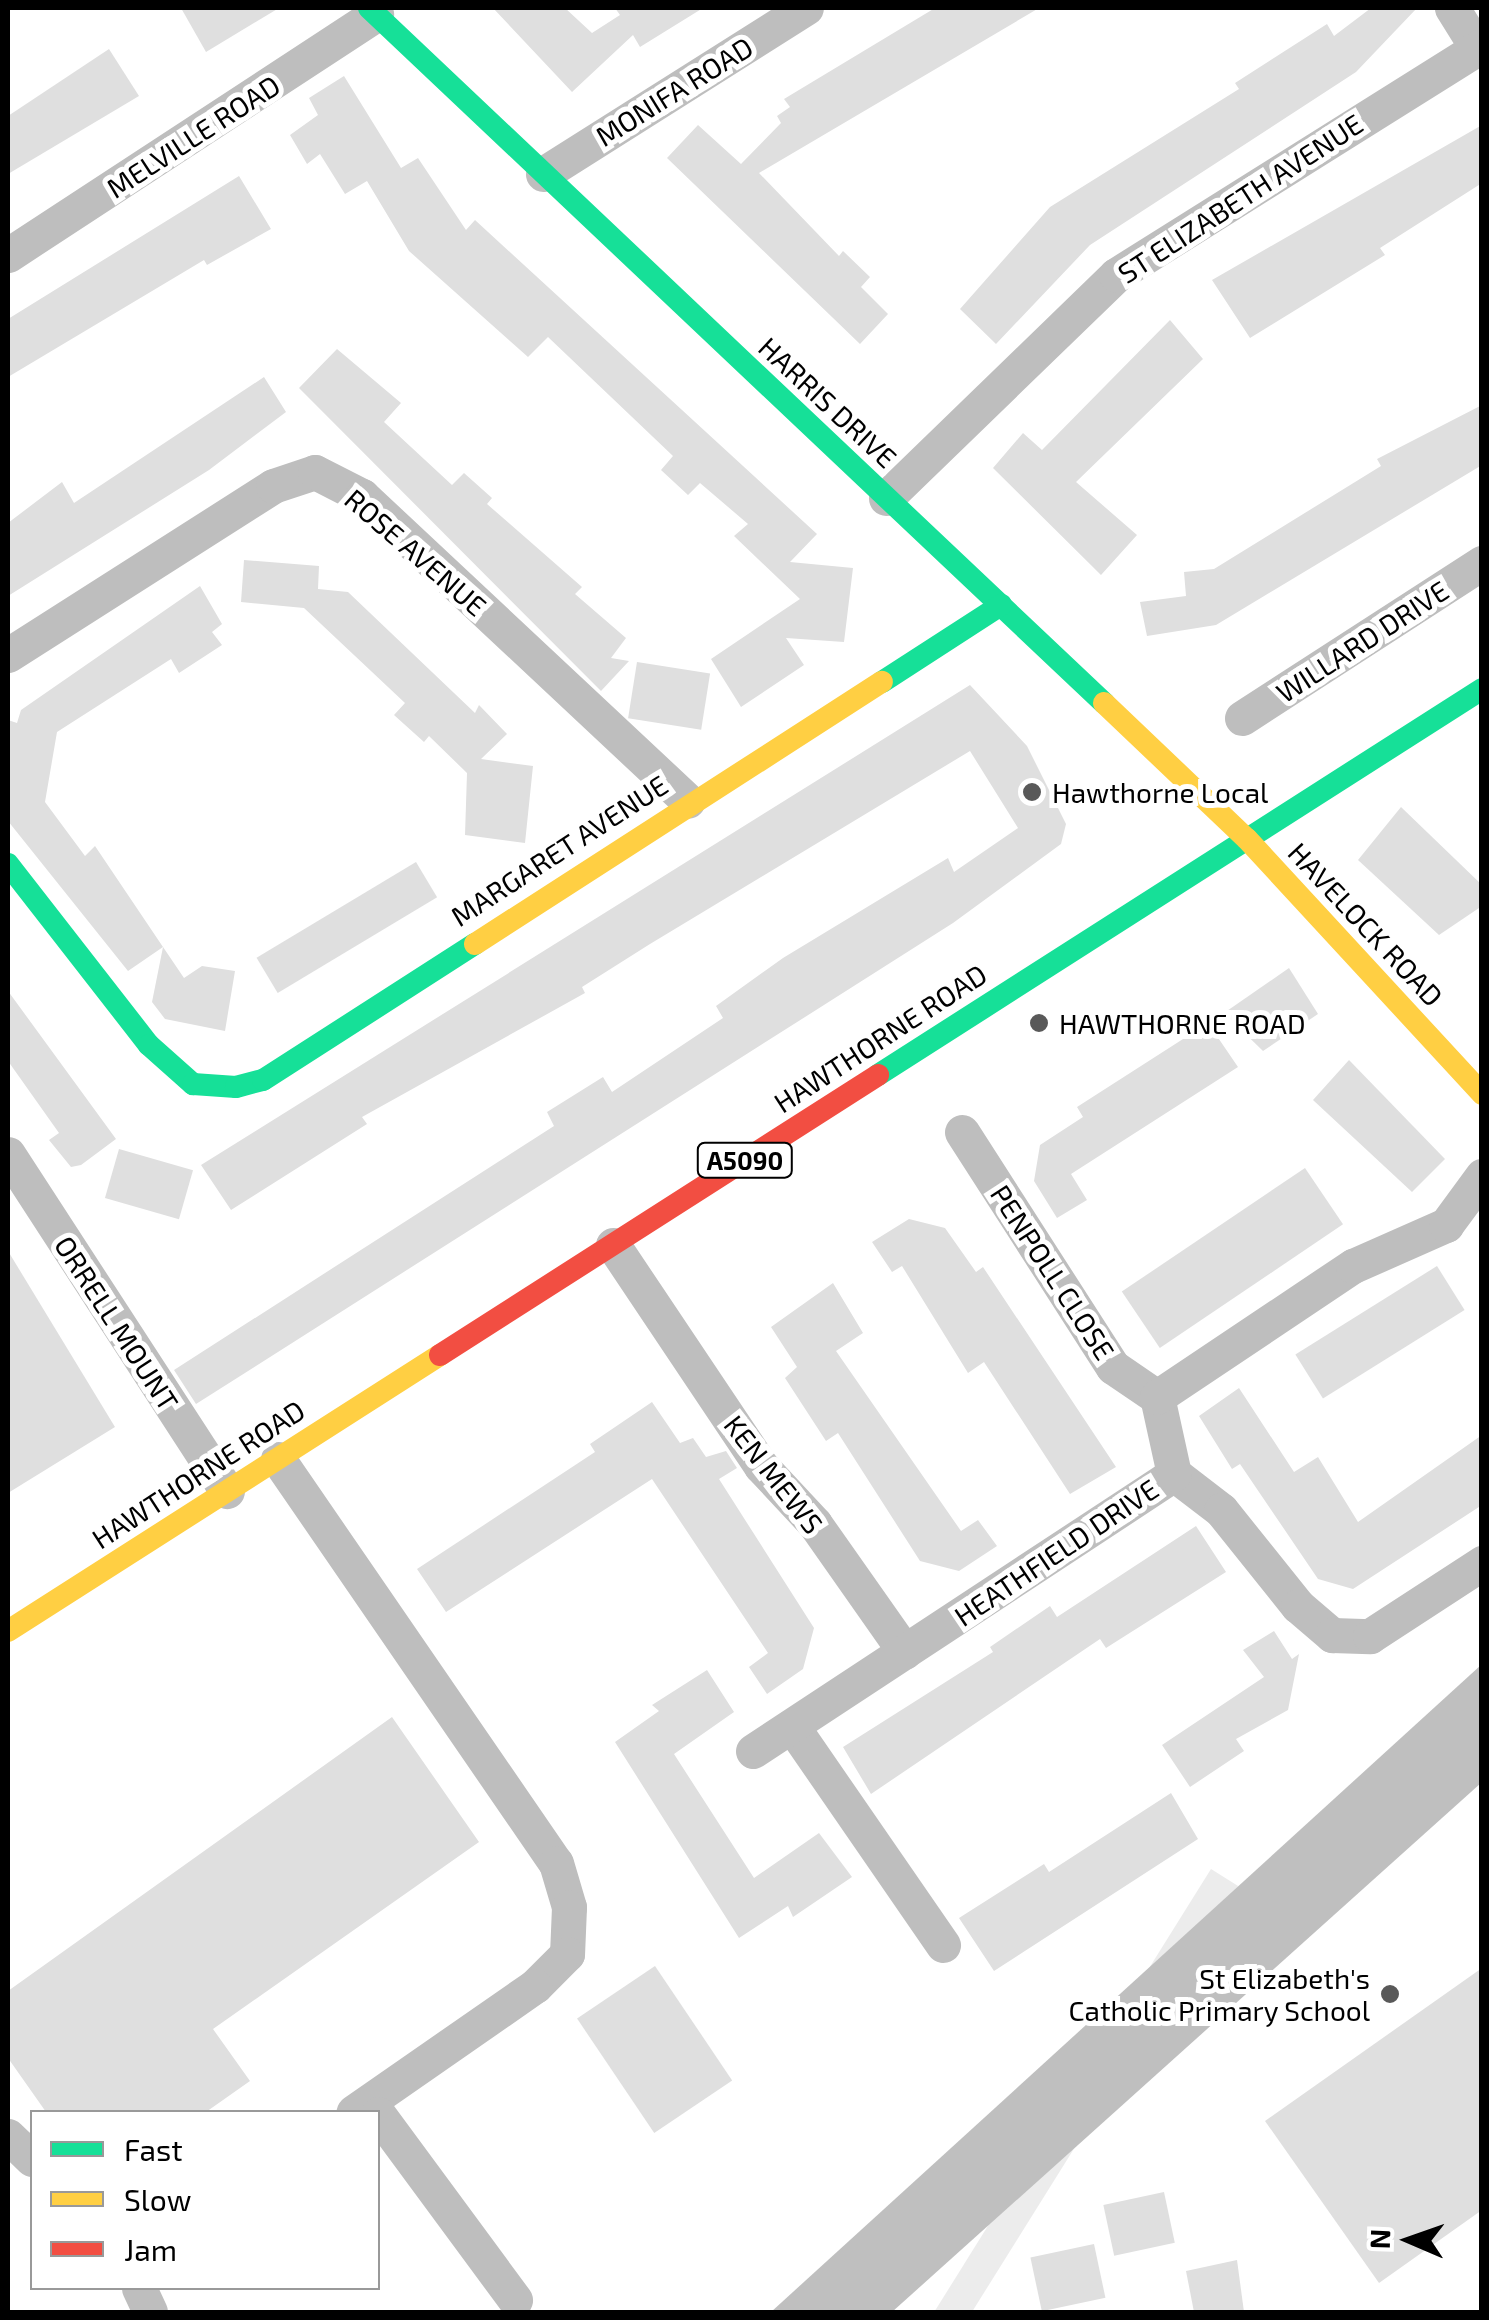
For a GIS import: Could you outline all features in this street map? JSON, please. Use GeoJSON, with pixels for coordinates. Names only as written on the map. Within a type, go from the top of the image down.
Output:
{"type":"FeatureCollection","features":[{"type":"Feature","properties":{"kind":"street","name":"MONIFA ROAD"},"geometry":{"type":"LineString","coordinates":[[544,174],[806,8]]}},
{"type":"Feature","properties":{"kind":"street"},"geometry":{"type":"LineString","coordinates":[[1452,8],[1479,46]]}},
{"type":"Feature","properties":{"kind":"street","name":"HARRIS DRIVE"},"geometry":{"type":"LineString","coordinates":[[372,11],[1247,838]]}},
{"type":"Feature","properties":{"kind":"street","name":"MELVILLE ROAD"},"geometry":{"type":"LineString","coordinates":[[8,255],[372,11]]}},
{"type":"Feature","properties":{"kind":"street","name":"ST ELIZABETH AVENUE"},"geometry":{"type":"LineString","coordinates":[[886,498],[1116,275],[1479,46]]}},
{"type":"Feature","properties":{"kind":"street","name":"ROSE AVENUE"},"geometry":{"type":"LineString","coordinates":[[8,654],[273,486],[315,472],[362,496],[688,801]]}},
{"type":"Feature","properties":{"kind":"street","name":"WILLARD DRIVE"},"geometry":{"type":"LineString","coordinates":[[1242,718],[1482,563]]}},
{"type":"Feature","properties":{"kind":"street","name":"MARGARET AVENUE"},"geometry":{"type":"LineString","coordinates":[[8,864],[149,1045],[193,1084],[236,1088],[264,1080],[688,801],[1001,605]]}},
{"type":"Feature","properties":{"kind":"street","name":"HAWTHORNE ROAD"},"geometry":{"type":"LineString","coordinates":[[8,1631],[1482,689]]}},
{"type":"Feature","properties":{"kind":"street","name":"HAVELOCK ROAD"},"geometry":{"type":"LineString","coordinates":[[1247,838],[1482,1094]]}},
{"type":"Feature","properties":{"kind":"street","name":"PENPOLL CLOSE"},"geometry":{"type":"LineString","coordinates":[[962,1132],[1113,1366],[1157,1397]]}},
{"type":"Feature","properties":{"kind":"street","name":"ORRELL MOUNT"},"geometry":{"type":"LineString","coordinates":[[8,1154],[227,1491]]}},
{"type":"Feature","properties":{"kind":"street"},"geometry":{"type":"LineString","coordinates":[[1157,1397],[1353,1266],[1446,1225],[1482,1176]]}},
{"type":"Feature","properties":{"kind":"street","name":"KEN MEWS"},"geometry":{"type":"LineString","coordinates":[[612,1245],[762,1466],[815,1524],[904,1652]]}},
{"type":"Feature","properties":{"kind":"street","name":"HEATHFIELD DRIVE"},"geometry":{"type":"LineString","coordinates":[[753,1751],[1174,1474],[1157,1397]]}},
{"type":"Feature","properties":{"kind":"street"},"geometry":{"type":"LineString","coordinates":[[278,1459],[556,1863],[569,1907],[567,1954],[536,1986],[369,2110]]}},
{"type":"Feature","properties":{"kind":"street"},"geometry":{"type":"LineString","coordinates":[[1174,1474],[1221,1510],[1298,1606],[1332,1636],[1370,1636],[1482,1563]]}},
{"type":"Feature","properties":{"kind":"street"},"geometry":{"type":"LineString","coordinates":[[792,1726],[943,1945]]}},
{"type":"Feature","properties":{"kind":"street"},"geometry":{"type":"LineString","coordinates":[[380,2124],[515,2300]]}},
{"type":"Feature","properties":{"kind":"street"},"geometry":{"type":"LineString","coordinates":[[8,2136],[30,2158]]}},
{"type":"Feature","properties":{"kind":"shaded area"},"geometry":{"type":"Polygon","coordinates":[[[1481,1665],[1481,1783],[892,2312],[771,2312],[1481,1665]]]}},
{"type":"Feature","properties":{"kind":"shaded area"},"geometry":{"type":"Polygon","coordinates":[[[1211,1869],[1238,1886],[972,2312],[934,2312],[1211,1869]]]}},
{"type":"Feature","properties":{"kind":"building"},"geometry":{"type":"Polygon","coordinates":[[[181,8],[279,8],[206,52],[181,8]]]}},
{"type":"Feature","properties":{"kind":"building"},"geometry":{"type":"Polygon","coordinates":[[[493,8],[565,8],[592,33],[620,15],[615,8],[703,8],[640,47],[633,35],[572,92],[493,8]]]}},
{"type":"Feature","properties":{"kind":"building"},"geometry":{"type":"Polygon","coordinates":[[[935,8],[1039,8],[759,173],[839,256],[843,251],[870,277],[861,287],[888,314],[860,344],[667,158],[698,125],[741,164],[781,123],[777,116],[790,107],[784,99],[935,8]]]}},
{"type":"Feature","properties":{"kind":"building"},"geometry":{"type":"Polygon","coordinates":[[[1371,8],[1417,8],[1356,72],[1090,245],[996,344],[960,309],[1050,207],[1239,89],[1235,83],[1327,24],[1334,36],[1371,8]]]}},
{"type":"Feature","properties":{"kind":"building"},"geometry":{"type":"Polygon","coordinates":[[[109,49],[139,96],[8,174],[8,116],[109,49]]]}},
{"type":"Feature","properties":{"kind":"building"},"geometry":{"type":"Polygon","coordinates":[[[344,76],[401,168],[418,158],[466,230],[475,220],[817,534],[790,562],[853,568],[844,642],[786,638],[804,665],[741,707],[711,659],[800,599],[734,536],[748,524],[700,483],[688,495],[661,470],[673,456],[548,337],[528,357],[409,251],[367,181],[345,194],[320,154],[307,164],[290,135],[318,115],[309,98],[344,76]]]}},
{"type":"Feature","properties":{"kind":"building"},"geometry":{"type":"Polygon","coordinates":[[[1482,125],[1482,183],[1380,248],[1385,255],[1250,338],[1212,280],[1482,125]]]}},
{"type":"Feature","properties":{"kind":"building"},"geometry":{"type":"Polygon","coordinates":[[[239,176],[271,229],[207,265],[204,260],[8,377],[8,319],[239,176]]]}},
{"type":"Feature","properties":{"kind":"building"},"geometry":{"type":"Polygon","coordinates":[[[1170,320],[1203,359],[1076,482],[1137,535],[1101,575],[993,468],[1023,433],[1042,450],[1170,320]]]}},
{"type":"Feature","properties":{"kind":"building"},"geometry":{"type":"Polygon","coordinates":[[[337,349],[401,403],[384,422],[452,485],[464,473],[492,498],[487,504],[582,587],[575,594],[626,638],[611,658],[629,661],[601,691],[299,388],[337,349]]]}},
{"type":"Feature","properties":{"kind":"building"},"geometry":{"type":"Polygon","coordinates":[[[264,377],[286,412],[209,470],[8,596],[8,523],[62,482],[74,503],[264,377]]]}},
{"type":"Feature","properties":{"kind":"building"},"geometry":{"type":"Polygon","coordinates":[[[1482,405],[1482,465],[1216,625],[1147,636],[1140,602],[1186,596],[1184,572],[1214,569],[1381,466],[1377,459],[1482,405]]]}},
{"type":"Feature","properties":{"kind":"building"},"geometry":{"type":"Polygon","coordinates":[[[244,560],[319,566],[318,589],[348,592],[475,713],[479,705],[507,734],[481,759],[533,766],[525,843],[465,835],[467,773],[429,736],[424,742],[394,715],[405,703],[304,608],[241,602],[244,560]]]}},
{"type":"Feature","properties":{"kind":"building"},"geometry":{"type":"Polygon","coordinates":[[[200,586],[222,624],[212,632],[222,645],[179,673],[171,659],[57,732],[45,802],[85,856],[95,846],[163,947],[128,971],[8,821],[8,720],[17,723],[21,710],[200,586]]]}},
{"type":"Feature","properties":{"kind":"building"},"geometry":{"type":"Polygon","coordinates":[[[637,662],[710,674],[701,730],[628,718],[637,662]]]}},
{"type":"Feature","properties":{"kind":"building"},"geometry":{"type":"Polygon","coordinates":[[[970,685],[1027,746],[1066,824],[1061,844],[953,923],[196,1404],[174,1370],[554,1126],[547,1112],[603,1077],[612,1092],[723,1018],[716,1006],[783,958],[948,858],[954,872],[1018,828],[970,751],[650,944],[582,987],[585,993],[362,1117],[367,1124],[231,1210],[201,1165],[970,685]]]}},
{"type":"Feature","properties":{"kind":"building"},"geometry":{"type":"Polygon","coordinates":[[[1401,807],[1482,885],[1482,906],[1439,935],[1358,860],[1401,807]]]}},
{"type":"Feature","properties":{"kind":"building"},"geometry":{"type":"Polygon","coordinates":[[[416,862],[437,897],[278,993],[257,958],[416,862]]]}},
{"type":"Feature","properties":{"kind":"building"},"geometry":{"type":"Polygon","coordinates":[[[163,947],[184,978],[202,966],[235,971],[225,1031],[165,1019],[152,1002],[163,947]]]}},
{"type":"Feature","properties":{"kind":"building"},"geometry":{"type":"Polygon","coordinates":[[[1289,968],[1318,1014],[1263,1051],[1224,1013],[1289,968]]]}},
{"type":"Feature","properties":{"kind":"building"},"geometry":{"type":"Polygon","coordinates":[[[8,991],[116,1139],[81,1165],[71,1167],[49,1140],[59,1133],[8,1061],[8,991]]]}},
{"type":"Feature","properties":{"kind":"building"},"geometry":{"type":"Polygon","coordinates":[[[1208,1023],[1238,1067],[1071,1174],[1087,1200],[1057,1218],[1034,1181],[1040,1145],[1083,1117],[1077,1107],[1208,1023]]]}},
{"type":"Feature","properties":{"kind":"building"},"geometry":{"type":"Polygon","coordinates":[[[1349,1060],[1445,1159],[1412,1192],[1313,1100],[1349,1060]]]}},
{"type":"Feature","properties":{"kind":"building"},"geometry":{"type":"Polygon","coordinates":[[[119,1149],[193,1170],[179,1219],[105,1198],[119,1149]]]}},
{"type":"Feature","properties":{"kind":"building"},"geometry":{"type":"Polygon","coordinates":[[[1305,1168],[1343,1224],[1160,1348],[1122,1292],[1305,1168]]]}},
{"type":"Feature","properties":{"kind":"building"},"geometry":{"type":"Polygon","coordinates":[[[909,1219],[945,1228],[976,1272],[983,1267],[1116,1467],[1070,1494],[984,1362],[968,1373],[902,1266],[892,1272],[872,1242],[909,1219]]]}},
{"type":"Feature","properties":{"kind":"building"},"geometry":{"type":"Polygon","coordinates":[[[8,1251],[115,1427],[8,1493],[8,1251]]]}},
{"type":"Feature","properties":{"kind":"building"},"geometry":{"type":"Polygon","coordinates":[[[1437,1266],[1465,1310],[1323,1399],[1295,1354],[1437,1266]]]}},
{"type":"Feature","properties":{"kind":"building"},"geometry":{"type":"Polygon","coordinates":[[[833,1283],[863,1333],[836,1351],[961,1531],[978,1520],[997,1546],[959,1571],[920,1561],[838,1433],[826,1441],[785,1378],[797,1367],[771,1327],[833,1283]]]}},
{"type":"Feature","properties":{"kind":"building"},"geometry":{"type":"Polygon","coordinates":[[[1239,1388],[1294,1472],[1318,1457],[1358,1522],[1482,1435],[1482,1505],[1353,1589],[1318,1579],[1240,1464],[1232,1469],[1199,1416],[1239,1388]]]}},
{"type":"Feature","properties":{"kind":"building"},"geometry":{"type":"Polygon","coordinates":[[[652,1402],[680,1443],[693,1438],[706,1457],[726,1451],[737,1468],[719,1479],[814,1628],[803,1669],[767,1694],[749,1667],[768,1653],[652,1479],[446,1612],[417,1569],[595,1452],[590,1444],[652,1402]]]}},
{"type":"Feature","properties":{"kind":"building"},"geometry":{"type":"Polygon","coordinates":[[[1196,1526],[1226,1572],[1106,1648],[1100,1639],[871,1794],[843,1747],[993,1652],[990,1647],[1050,1606],[1057,1617],[1196,1526]]]}},
{"type":"Feature","properties":{"kind":"building"},"geometry":{"type":"Polygon","coordinates":[[[1274,1631],[1292,1659],[1299,1654],[1288,1710],[1236,1739],[1244,1751],[1190,1787],[1162,1745],[1264,1677],[1243,1650],[1274,1631]]]}},
{"type":"Feature","properties":{"kind":"building"},"geometry":{"type":"Polygon","coordinates":[[[707,1670],[734,1712],[674,1754],[754,1878],[819,1833],[852,1877],[793,1917],[788,1906],[739,1938],[615,1742],[659,1711],[652,1705],[707,1670]]]}},
{"type":"Feature","properties":{"kind":"building"},"geometry":{"type":"Polygon","coordinates":[[[392,1717],[479,1842],[213,2029],[250,2081],[209,2110],[45,2110],[8,2058],[8,1991],[392,1717]]]}},
{"type":"Feature","properties":{"kind":"building"},"geometry":{"type":"Polygon","coordinates":[[[1171,1793],[1198,1839],[994,1971],[959,1918],[1044,1864],[1049,1872],[1171,1793]]]}},
{"type":"Feature","properties":{"kind":"building"},"geometry":{"type":"Polygon","coordinates":[[[655,1966],[732,2080],[654,2133],[577,2019],[655,1966]]]}},
{"type":"Feature","properties":{"kind":"building"},"geometry":{"type":"Polygon","coordinates":[[[1482,1968],[1482,2210],[1379,2283],[1265,2121],[1482,1968]]]}},
{"type":"Feature","properties":{"kind":"building"},"geometry":{"type":"Polygon","coordinates":[[[1164,2192],[1175,2243],[1114,2256],[1103,2205],[1164,2192]]]}},
{"type":"Feature","properties":{"kind":"building"},"geometry":{"type":"Polygon","coordinates":[[[1094,2244],[1105,2298],[1042,2311],[1030,2258],[1094,2244]]]}},
{"type":"Feature","properties":{"kind":"building"},"geometry":{"type":"Polygon","coordinates":[[[1237,2260],[1244,2312],[1194,2312],[1186,2271],[1237,2260]]]}},
{"type":"Feature","properties":{"kind":"traffic: fast"},"geometry":{"type":"LineString","coordinates":[[369,8],[1104,703]]}},
{"type":"Feature","properties":{"kind":"traffic: fast"},"geometry":{"type":"LineString","coordinates":[[882,682],[1001,605]]}},
{"type":"Feature","properties":{"kind":"traffic: fast"},"geometry":{"type":"LineString","coordinates":[[878,1075],[1482,689]]}},
{"type":"Feature","properties":{"kind":"traffic: fast"},"geometry":{"type":"LineString","coordinates":[[8,864],[149,1045],[193,1084],[236,1087],[263,1080],[475,944]]}},
{"type":"Feature","properties":{"kind":"traffic: slow"},"geometry":{"type":"LineString","coordinates":[[475,944],[882,682]]}},
{"type":"Feature","properties":{"kind":"traffic: slow"},"geometry":{"type":"LineString","coordinates":[[1104,703],[1247,839],[1482,1094]]}},
{"type":"Feature","properties":{"kind":"traffic: slow"},"geometry":{"type":"LineString","coordinates":[[8,1631],[440,1355]]}},
{"type":"Feature","properties":{"kind":"traffic: jam"},"geometry":{"type":"LineString","coordinates":[[440,1355],[878,1075]]}},
{"type":"Feature","properties":{"kind":"place","name":"Hawthorne Local"},"geometry":{"type":"Point","coordinates":[1032,792]}},
{"type":"Feature","properties":{"kind":"place","name":"HAWTHORNE ROAD"},"geometry":{"type":"Point","coordinates":[1039,1023]}},
{"type":"Feature","properties":{"kind":"place","name":"St Elizabeth's Catholic Primary School"},"geometry":{"type":"Point","coordinates":[1390,1994]}}]}
